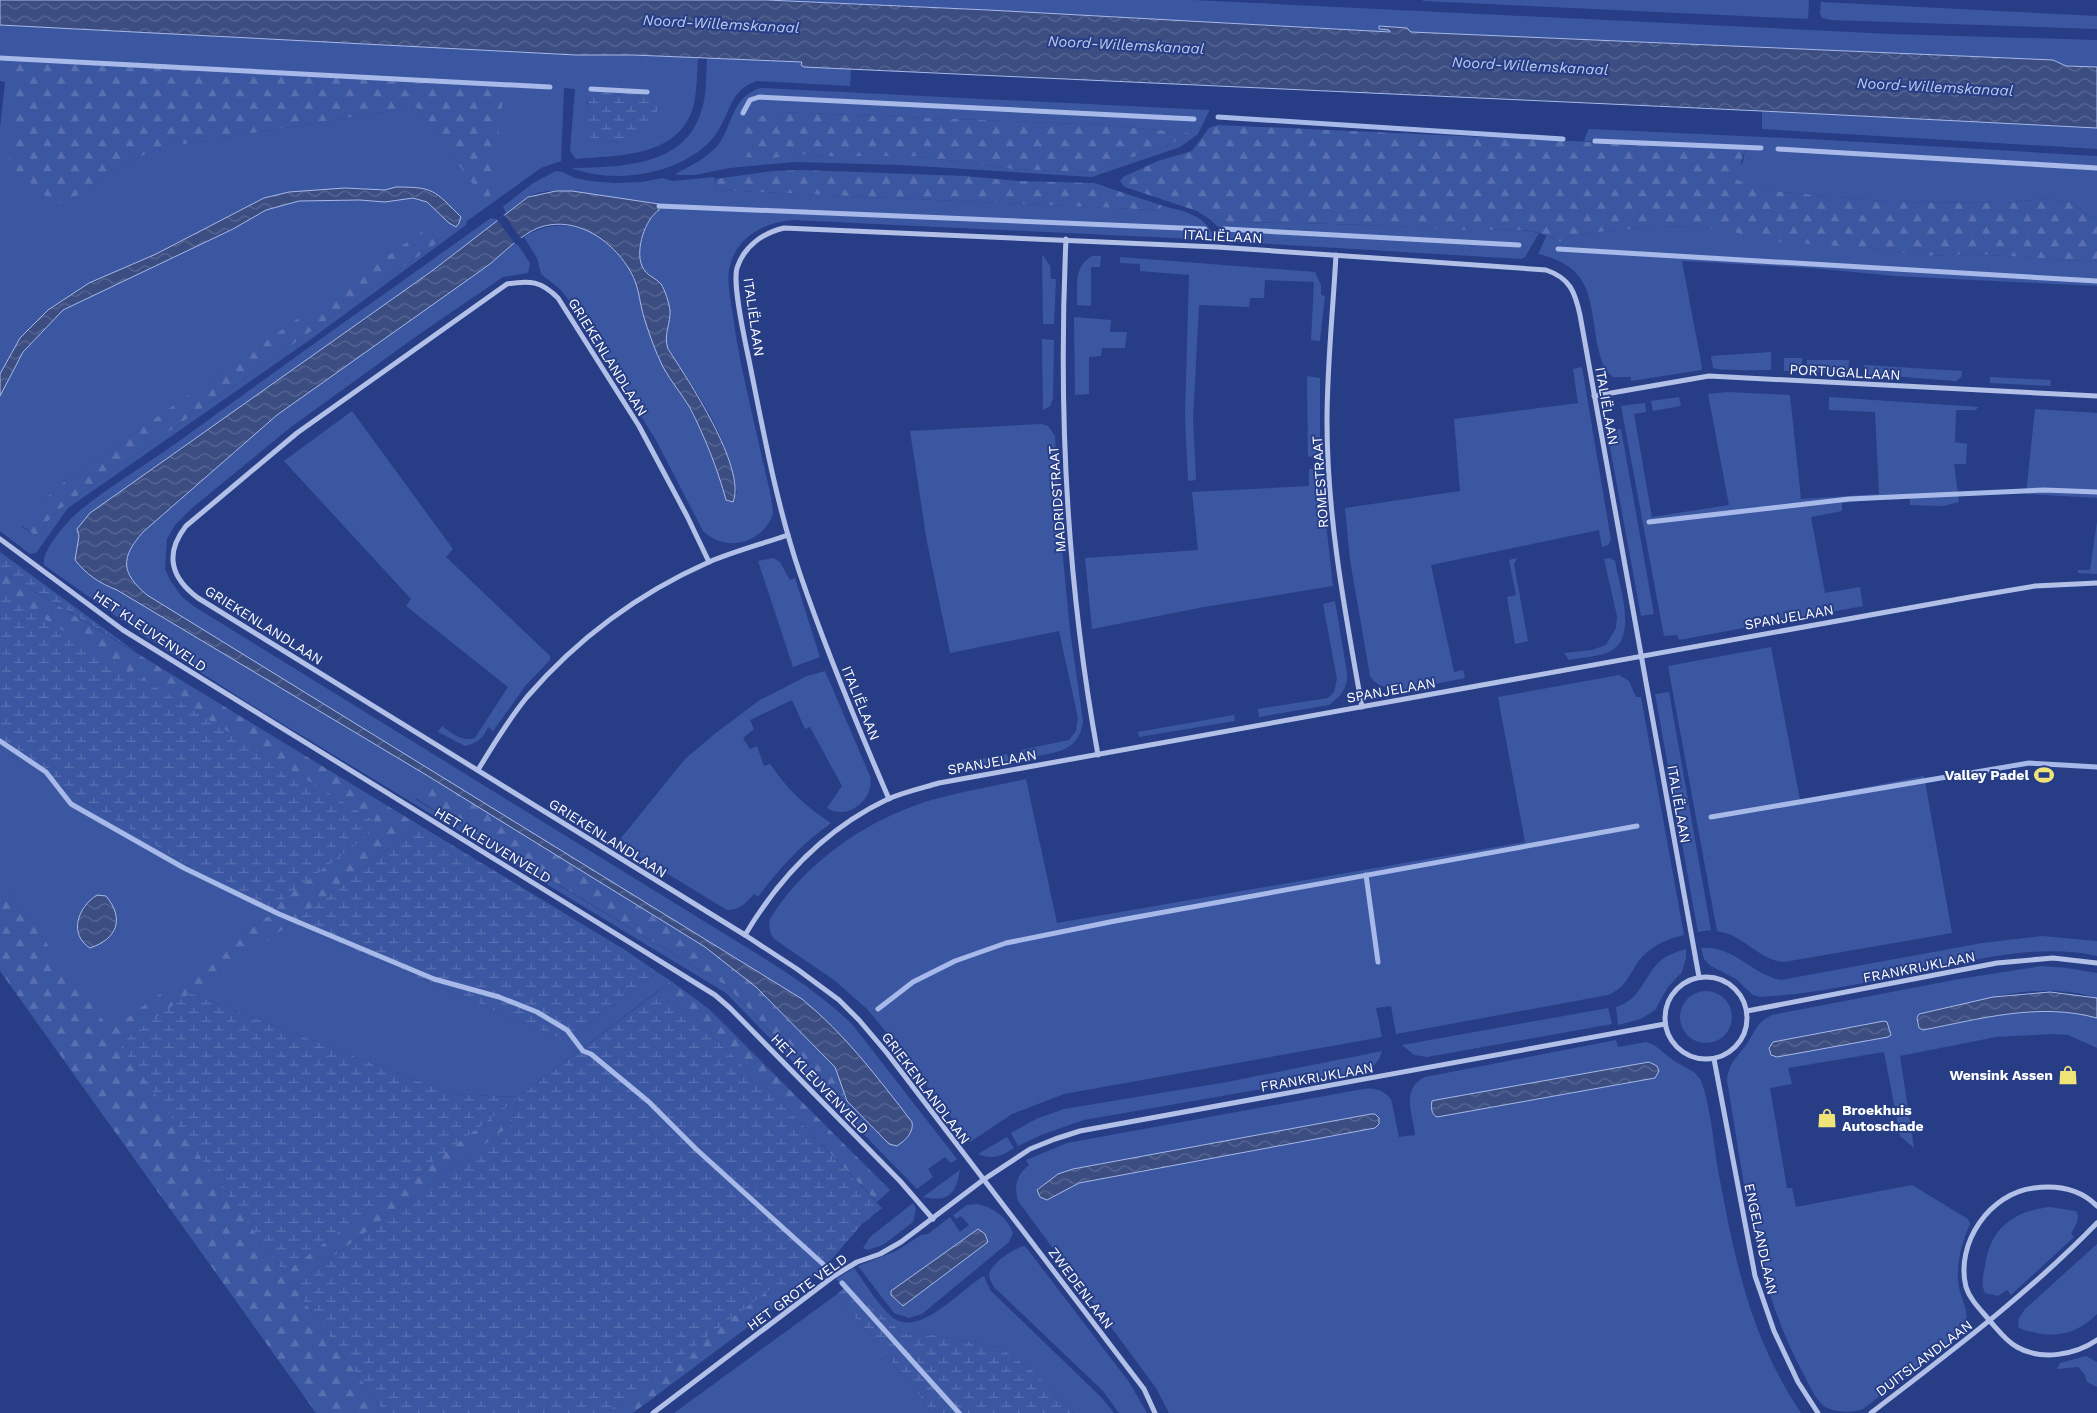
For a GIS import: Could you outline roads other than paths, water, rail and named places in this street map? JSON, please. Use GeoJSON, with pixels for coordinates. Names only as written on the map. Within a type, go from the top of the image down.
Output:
{"type":"FeatureCollection","features":[{"type":"Feature","properties":{"kind":"street","name":"ITALIËLAAN"},"geometry":{"type":"LineString","coordinates":[[889,799],[834,667],[800,573],[788,536],[764,439],[737,284],[737,269],[744,254],[754,242],[769,232],[784,228],[1066,240],[1336,255],[1546,270],[1558,274],[1569,284],[1577,297],[1699,977]]}},
{"type":"Feature","properties":{"kind":"street","name":"MADRIDSTRAAT"},"geometry":{"type":"LineString","coordinates":[[1066,240],[1062,371],[1066,490],[1076,606],[1098,754]]}},
{"type":"Feature","properties":{"kind":"street","name":"ROMESTRAAT"},"geometry":{"type":"LineString","coordinates":[[1336,255],[1327,422],[1331,503],[1340,584],[1362,707]]}},
{"type":"Feature","properties":{"kind":"street","name":"GRIEKENLANDLAAN"},"geometry":{"type":"LineString","coordinates":[[710,562],[688,516],[639,426],[558,298],[548,288],[534,282],[507,284],[297,433],[186,526],[180,534],[173,554],[177,574],[184,587],[198,598],[745,935],[797,968],[832,995],[859,1020],[887,1053],[983,1180]]}},
{"type":"Feature","properties":{"kind":"street","name":"PORTUGALLAAN"},"geometry":{"type":"LineString","coordinates":[[1594,396],[1709,376],[2097,396]]}},
{"type":"Feature","properties":{"kind":"street"},"geometry":{"type":"LineString","coordinates":[[478,770],[526,698],[570,653],[608,621],[634,602],[677,577],[710,562],[788,536]]}},
{"type":"Feature","properties":{"kind":"street","name":"HET KLEUVENVELD"},"geometry":{"type":"LineString","coordinates":[[0,539],[136,638],[715,995],[900,1181],[933,1219]]}},
{"type":"Feature","properties":{"kind":"street","name":"SPANJELAAN"},"geometry":{"type":"LineString","coordinates":[[745,935],[772,893],[804,857],[842,825],[889,799],[939,783],[1641,657],[1767,632],[2009,590],[2036,586],[2097,583]]}},
{"type":"Feature","properties":{"kind":"street","name":"FRANKRIJKLAAN"},"geometry":{"type":"LineString","coordinates":[[1748,1011],[1997,963],[2052,958],[2097,963]]}},
{"type":"Feature","properties":{"kind":"street"},"geometry":{"type":"LineString","coordinates":[[1699,977],[1720,979],[1730,984],[1744,1001],[1748,1011],[1748,1022],[1740,1042],[1728,1053],[1714,1059],[1700,1059],[1688,1056],[1677,1048],[1669,1037],[1665,1024],[1668,1003],[1672,994],[1680,986],[1699,977]]}},
{"type":"Feature","properties":{"kind":"street","name":"FRANKRIJKLAAN"},"geometry":{"type":"LineString","coordinates":[[983,1180],[1030,1149],[1080,1132],[1665,1024]]}},
{"type":"Feature","properties":{"kind":"street","name":"ENGELANDLAAN"},"geometry":{"type":"LineString","coordinates":[[1714,1059],[1755,1276],[1774,1331],[1798,1382],[1818,1413]]}},
{"type":"Feature","properties":{"kind":"street","name":"HET GROTE VELD"},"geometry":{"type":"LineString","coordinates":[[652,1413],[834,1276],[857,1262],[887,1251],[933,1219],[983,1180]]}},
{"type":"Feature","properties":{"kind":"street","name":"ZWEDENLAAN"},"geometry":{"type":"LineString","coordinates":[[983,1180],[1144,1389],[1155,1413]]}},
{"type":"Feature","properties":{"kind":"street","name":"DUITSLANDLAAN"},"geometry":{"type":"LineString","coordinates":[[2097,1206],[2089,1197],[2078,1191],[2049,1186],[2028,1188],[2008,1196],[1991,1209],[1977,1225],[1968,1245],[1964,1275],[1970,1297],[2012,1344],[2028,1352],[2045,1355],[2062,1354],[2079,1350],[2097,1340]]}},
{"type":"Feature","properties":{"kind":"street","name":"DUITSLANDLAAN"},"geometry":{"type":"LineString","coordinates":[[1870,1413],[1991,1322],[2064,1257],[2097,1223]]}},
{"type":"Feature","properties":{"kind":"water","name":"Noord-Willemskanaal"},"geometry":{"type":"Polygon","coordinates":[[[0,0],[767,0],[1390,32],[1389,30],[1379,29],[1379,26],[1407,28],[1411,32],[2053,60],[2066,66],[2097,67],[2097,128],[804,67],[801,65],[802,62],[633,55],[576,55],[0,25],[0,0]]]}},
{"type":"Feature","properties":{"kind":"water"},"geometry":{"type":"Polygon","coordinates":[[[396,187],[426,189],[433,192],[461,217],[459,223],[456,227],[449,223],[427,202],[413,198],[385,202],[360,200],[299,201],[266,210],[233,229],[63,310],[23,352],[0,396],[0,374],[20,338],[48,310],[89,283],[156,254],[264,198],[289,192],[345,188],[385,190],[396,187]]]}},
{"type":"Feature","properties":{"kind":"water"},"geometry":{"type":"Polygon","coordinates":[[[556,191],[572,191],[659,204],[659,210],[649,220],[643,235],[640,259],[642,266],[648,274],[661,284],[668,300],[670,310],[666,339],[668,349],[701,401],[724,446],[735,487],[733,502],[726,500],[715,465],[695,418],[660,361],[645,321],[635,281],[628,268],[619,255],[596,235],[568,225],[553,224],[538,228],[525,235],[490,264],[277,415],[143,532],[130,550],[127,558],[128,572],[132,580],[147,595],[802,999],[847,1042],[912,1122],[909,1136],[897,1146],[889,1144],[847,1101],[835,1067],[756,987],[705,947],[428,776],[99,581],[84,570],[75,560],[79,536],[77,529],[90,513],[432,271],[528,197],[556,191]]]}},
{"type":"Feature","properties":{"kind":"water"},"geometry":{"type":"Polygon","coordinates":[[[97,895],[106,896],[112,904],[116,920],[112,934],[107,939],[90,948],[79,936],[78,921],[85,906],[97,895]]]}},
{"type":"Feature","properties":{"kind":"water"},"geometry":{"type":"Polygon","coordinates":[[[2050,992],[2097,998],[2097,1018],[2075,1013],[2031,1012],[1988,1017],[1923,1030],[1919,1028],[1917,1018],[1919,1014],[1993,997],[2050,992]]]}},
{"type":"Feature","properties":{"kind":"water"},"geometry":{"type":"Polygon","coordinates":[[[1884,1021],[1887,1022],[1891,1035],[1888,1037],[1777,1057],[1771,1055],[1769,1048],[1773,1042],[1884,1021]]]}},
{"type":"Feature","properties":{"kind":"water"},"geometry":{"type":"Polygon","coordinates":[[[1649,1062],[1657,1066],[1659,1071],[1655,1078],[1437,1117],[1432,1110],[1432,1101],[1436,1100],[1649,1062]]]}},
{"type":"Feature","properties":{"kind":"water"},"geometry":{"type":"Polygon","coordinates":[[[1375,1114],[1379,1118],[1379,1124],[1375,1128],[1079,1183],[1047,1200],[1040,1197],[1037,1190],[1058,1174],[1073,1169],[1375,1114]]]}},
{"type":"Feature","properties":{"kind":"water"},"geometry":{"type":"Polygon","coordinates":[[[978,1229],[985,1234],[988,1242],[903,1306],[891,1295],[891,1291],[978,1229]]]}},
{"type":"Feature","properties":{"kind":"waterway"},"geometry":{"type":"LineString","coordinates":[[0,58],[550,87]]}},
{"type":"Feature","properties":{"kind":"waterway"},"geometry":{"type":"LineString","coordinates":[[591,89],[647,92]]}},
{"type":"Feature","properties":{"kind":"waterway"},"geometry":{"type":"LineString","coordinates":[[743,113],[750,100],[759,97],[1194,119]]}},
{"type":"Feature","properties":{"kind":"waterway"},"geometry":{"type":"LineString","coordinates":[[1218,117],[1563,139]]}},
{"type":"Feature","properties":{"kind":"waterway"},"geometry":{"type":"LineString","coordinates":[[1595,141],[1761,148]]}},
{"type":"Feature","properties":{"kind":"waterway"},"geometry":{"type":"LineString","coordinates":[[1778,149],[2097,168]]}},
{"type":"Feature","properties":{"kind":"waterway"},"geometry":{"type":"LineString","coordinates":[[659,206],[1205,229]]}},
{"type":"Feature","properties":{"kind":"waterway"},"geometry":{"type":"LineString","coordinates":[[1224,229],[1519,245]]}},
{"type":"Feature","properties":{"kind":"waterway"},"geometry":{"type":"LineString","coordinates":[[1558,249],[2097,281]]}},
{"type":"Feature","properties":{"kind":"waterway"},"geometry":{"type":"LineString","coordinates":[[1649,522],[1849,499],[2044,490],[2097,492]]}},
{"type":"Feature","properties":{"kind":"waterway"},"geometry":{"type":"LineString","coordinates":[[0,741],[46,772],[71,804],[184,868],[279,914],[434,979],[499,997],[537,1012],[567,1030],[583,1051],[591,1054],[649,1102],[696,1149],[823,1264]]}},
{"type":"Feature","properties":{"kind":"waterway"},"geometry":{"type":"LineString","coordinates":[[1711,817],[2029,763],[2097,767]]}},
{"type":"Feature","properties":{"kind":"waterway"},"geometry":{"type":"LineString","coordinates":[[878,1009],[913,982],[955,961],[1006,943],[1115,921],[1637,826]]}},
{"type":"Feature","properties":{"kind":"waterway"},"geometry":{"type":"LineString","coordinates":[[1366,875],[1378,962]]}},
{"type":"Feature","properties":{"kind":"waterway"},"geometry":{"type":"LineString","coordinates":[[842,1283],[959,1413]]}},
{"type":"Feature","properties":{"kind":"place","name":"Valley Padel"},"geometry":{"type":"Point","coordinates":[2044,775]}},
{"type":"Feature","properties":{"kind":"place","name":"Wensink Assen"},"geometry":{"type":"Point","coordinates":[2068,1075]}},
{"type":"Feature","properties":{"kind":"place","name":"Broekhuis Autoschade"},"geometry":{"type":"Point","coordinates":[1827,1118]}}]}
